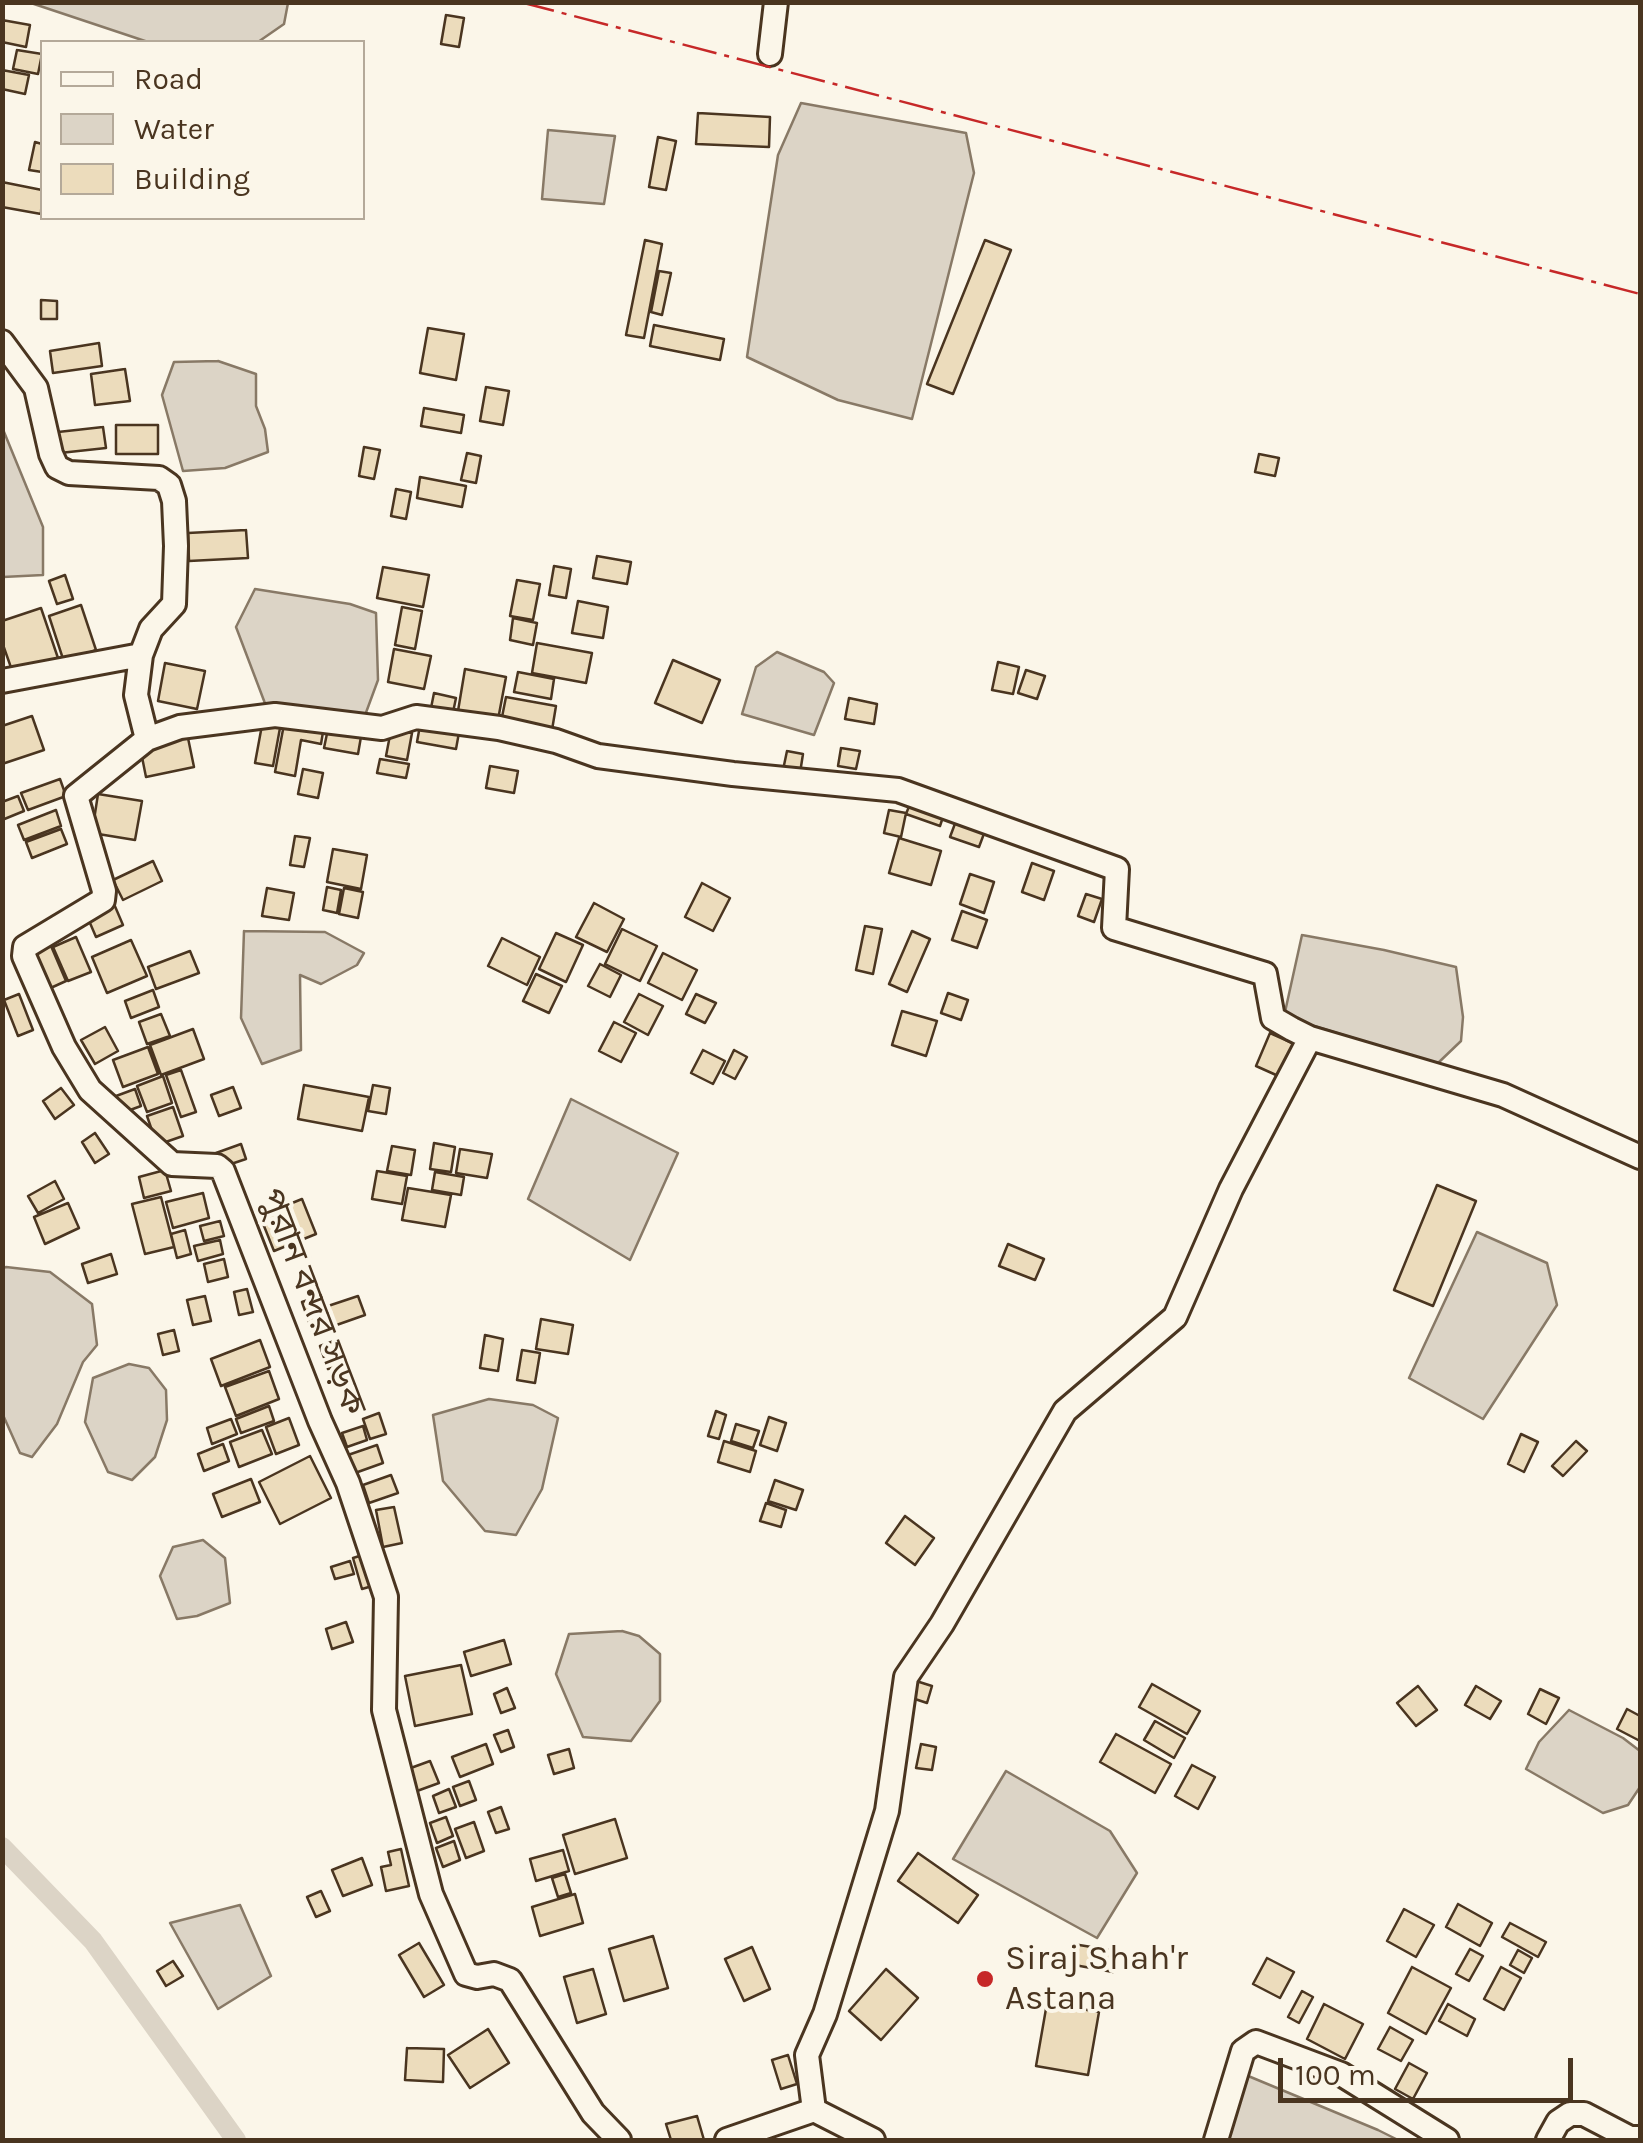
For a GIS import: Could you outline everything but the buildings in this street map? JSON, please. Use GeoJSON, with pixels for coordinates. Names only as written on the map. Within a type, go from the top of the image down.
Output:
{"type":"FeatureCollection","features":[{"type":"Feature","properties":{"kind":"street"},"geometry":{"type":"LineString","coordinates":[[770,54],[776,2]]}},
{"type":"Feature","properties":{"kind":"street"},"geometry":{"type":"LineString","coordinates":[[2,342],[36,388],[57,467],[69,472],[159,478],[169,484],[176,546],[174,604],[151,629],[141,655],[136,695],[147,739],[180,726],[275,714],[382,728],[416,717],[499,728],[556,741],[598,756],[898,790],[1117,869],[1114,928],[1265,974],[1273,1018],[1310,1038],[1503,1094],[1640,1157]]}},
{"type":"Feature","properties":{"kind":"street"},"geometry":{"type":"LineString","coordinates":[[2,680],[141,655]]}},
{"type":"Feature","properties":{"kind":"street","name":"পুরান বন্দর সড়ক"},"geometry":{"type":"LineString","coordinates":[[147,739],[76,796],[104,891],[103,900],[25,947],[24,956],[64,1047],[90,1090],[172,1164],[217,1166],[224,1171],[313,1404],[348,1483],[386,1597],[384,1710],[431,1894],[466,1974],[494,1974],[510,1980],[592,2113],[619,2140]]}},
{"type":"Feature","properties":{"kind":"street"},"geometry":{"type":"LineString","coordinates":[[814,2110],[807,2055],[825,2014],[886,1811],[906,1677],[942,1624],[1065,1411],[1174,1317],[1231,1189],[1310,1038]]}},
{"type":"Feature","properties":{"kind":"street"},"geometry":{"type":"LineString","coordinates":[[1216,2140],[1243,2050],[1256,2042],[1341,2074],[1447,2140]]}},
{"type":"Feature","properties":{"kind":"street"},"geometry":{"type":"LineString","coordinates":[[727,2140],[814,2110],[873,2140]]}},
{"type":"Feature","properties":{"kind":"street"},"geometry":{"type":"LineString","coordinates":[[1548,2140],[1558,2122],[1570,2114],[1584,2114],[1630,2138],[1640,2138]]}},
{"type":"Feature","properties":{"kind":"water"},"geometry":{"type":"Polygon","coordinates":[[[31,2],[288,3],[284,24],[261,40],[142,40],[31,2]]]}},
{"type":"Feature","properties":{"kind":"water"},"geometry":{"type":"Polygon","coordinates":[[[801,103],[966,133],[974,173],[912,419],[838,400],[747,357],[778,155],[801,103]]]}},
{"type":"Feature","properties":{"kind":"water"},"geometry":{"type":"Polygon","coordinates":[[[548,130],[615,136],[604,204],[542,199],[548,130]]]}},
{"type":"Feature","properties":{"kind":"water"},"geometry":{"type":"Polygon","coordinates":[[[218,361],[256,374],[256,406],[268,452],[225,468],[183,471],[162,395],[174,362],[218,361]]]}},
{"type":"Feature","properties":{"kind":"water"},"geometry":{"type":"Polygon","coordinates":[[[2,427],[43,527],[43,575],[3,577],[2,427]]]}},
{"type":"Feature","properties":{"kind":"water"},"geometry":{"type":"Polygon","coordinates":[[[255,589],[350,604],[376,613],[378,680],[364,718],[266,706],[236,627],[255,589]]]}},
{"type":"Feature","properties":{"kind":"water"},"geometry":{"type":"Polygon","coordinates":[[[777,652],[824,672],[834,683],[814,735],[742,714],[756,667],[777,652]]]}},
{"type":"Feature","properties":{"kind":"water"},"geometry":{"type":"Polygon","coordinates":[[[244,931],[325,932],[364,953],[357,965],[321,984],[300,975],[301,1050],[262,1064],[241,1018],[244,931]]]}},
{"type":"Feature","properties":{"kind":"water"},"geometry":{"type":"Polygon","coordinates":[[[1302,935],[1456,967],[1463,1017],[1461,1041],[1437,1064],[1311,1025],[1285,1012],[1302,935]]]}},
{"type":"Feature","properties":{"kind":"water"},"geometry":{"type":"Polygon","coordinates":[[[571,1099],[678,1153],[630,1260],[528,1199],[571,1099]]]}},
{"type":"Feature","properties":{"kind":"water"},"geometry":{"type":"Polygon","coordinates":[[[1477,1232],[1547,1263],[1557,1305],[1483,1419],[1409,1378],[1477,1232]]]}},
{"type":"Feature","properties":{"kind":"water"},"geometry":{"type":"Polygon","coordinates":[[[2,1269],[50,1272],[92,1304],[97,1345],[83,1362],[57,1424],[32,1457],[20,1453],[3,1415],[2,1269]]]}},
{"type":"Feature","properties":{"kind":"water"},"geometry":{"type":"Polygon","coordinates":[[[129,1364],[149,1368],[166,1390],[167,1420],[155,1457],[132,1480],[108,1472],[85,1422],[93,1378],[129,1364]]]}},
{"type":"Feature","properties":{"kind":"water"},"geometry":{"type":"Polygon","coordinates":[[[489,1399],[533,1405],[558,1418],[542,1489],[516,1535],[485,1531],[443,1481],[433,1415],[489,1399]]]}},
{"type":"Feature","properties":{"kind":"water"},"geometry":{"type":"Polygon","coordinates":[[[203,1540],[225,1558],[230,1603],[177,1619],[160,1576],[173,1547],[203,1540]]]}},
{"type":"Feature","properties":{"kind":"water"},"geometry":{"type":"Polygon","coordinates":[[[622,1631],[639,1636],[660,1654],[660,1701],[631,1741],[583,1737],[556,1674],[569,1634],[622,1631]]]}},
{"type":"Feature","properties":{"kind":"water"},"geometry":{"type":"Polygon","coordinates":[[[1569,1710],[1640,1751],[1640,1787],[1628,1805],[1603,1813],[1526,1769],[1539,1742],[1569,1710]]]}},
{"type":"Feature","properties":{"kind":"water"},"geometry":{"type":"Polygon","coordinates":[[[1006,1771],[1110,1831],[1137,1873],[1097,1938],[953,1859],[1006,1771]]]}},
{"type":"Feature","properties":{"kind":"water"},"geometry":{"type":"Polygon","coordinates":[[[240,1905],[271,1976],[218,2009],[170,1923],[240,1905]]]}},
{"type":"Feature","properties":{"kind":"water"},"geometry":{"type":"Polygon","coordinates":[[[1241,2073],[1378,2130],[1398,2140],[1222,2140],[1241,2073]]]}},
{"type":"Feature","properties":{"kind":"waterway"},"geometry":{"type":"LineString","coordinates":[[2,1847],[93,1941],[236,2140]]}},
{"type":"Feature","properties":{"kind":"power"},"geometry":{"type":"LineString","coordinates":[[520,2],[1640,294]]}},
{"type":"Feature","properties":{"kind":"place","name":"Siraj Shah'r Astana"},"geometry":{"type":"Point","coordinates":[985,1979]}}]}
